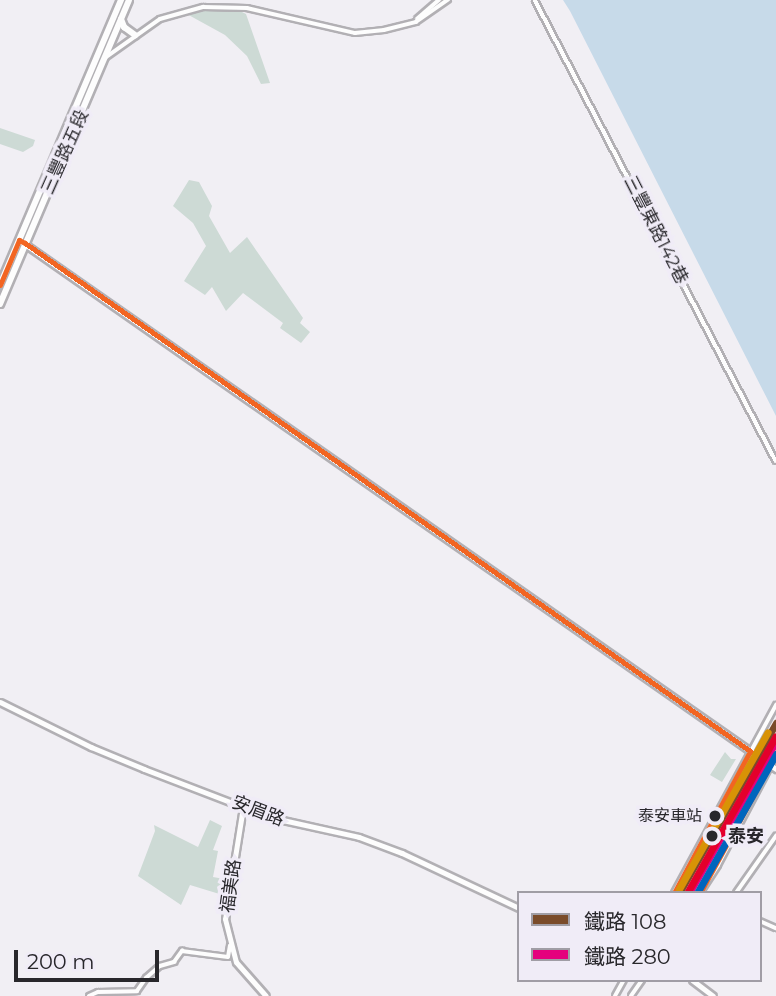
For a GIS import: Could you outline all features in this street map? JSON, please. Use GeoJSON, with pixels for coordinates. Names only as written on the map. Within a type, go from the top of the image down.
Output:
{"type":"FeatureCollection","features":[{"type":"Feature","properties":{"kind":"main road","name":"三豐路五段"},"geometry":{"type":"LineString","coordinates":[[103,57],[121,0]]}},
{"type":"Feature","properties":{"kind":"main road","name":"三豐路五段"},"geometry":{"type":"LineString","coordinates":[[0,285],[129,0]]}},
{"type":"Feature","properties":{"kind":"main road"},"geometry":{"type":"LineString","coordinates":[[121,19],[127,31],[135,35]]}},
{"type":"Feature","properties":{"kind":"main road","name":"三豐路五段"},"geometry":{"type":"LineString","coordinates":[[0,304],[22,241]]}},
{"type":"Feature","properties":{"kind":"street"},"geometry":{"type":"LineString","coordinates":[[416,22],[422,13],[439,0]]}},
{"type":"Feature","properties":{"kind":"street"},"geometry":{"type":"LineString","coordinates":[[103,57],[160,19],[184,10],[220,6],[247,8],[355,33],[384,30],[416,22],[448,0]]}},
{"type":"Feature","properties":{"kind":"street","name":"三豐東路142巷"},"geometry":{"type":"LineString","coordinates":[[536,0],[776,461]]}},
{"type":"Feature","properties":{"kind":"street"},"geometry":{"type":"LineString","coordinates":[[22,241],[773,767]]}},
{"type":"Feature","properties":{"kind":"street","name":"安眉路"},"geometry":{"type":"LineString","coordinates":[[0,702],[100,751],[243,807],[295,824],[359,837],[433,866],[497,901],[517,907]]}},
{"type":"Feature","properties":{"kind":"street"},"geometry":{"type":"LineString","coordinates":[[675,891],[776,705]]}},
{"type":"Feature","properties":{"kind":"street"},"geometry":{"type":"LineString","coordinates":[[701,891],[719,865],[773,767],[776,755]]}},
{"type":"Feature","properties":{"kind":"street","name":"福美路"},"geometry":{"type":"LineString","coordinates":[[243,807],[225,912],[230,946],[236,962],[265,996]]}},
{"type":"Feature","properties":{"kind":"street"},"geometry":{"type":"LineString","coordinates":[[737,891],[776,836]]}},
{"type":"Feature","properties":{"kind":"street"},"geometry":{"type":"LineString","coordinates":[[89,996],[98,992],[137,992],[146,978],[163,964],[174,962],[182,951],[228,957],[230,946]]}},
{"type":"Feature","properties":{"kind":"street"},"geometry":{"type":"LineString","coordinates":[[695,982],[713,996]]}},
{"type":"Feature","properties":{"kind":"shaded area"},"geometry":{"type":"Polygon","coordinates":[[[216,8],[238,10],[246,14],[270,83],[261,84],[247,56],[225,35],[185,13],[216,8]]]}},
{"type":"Feature","properties":{"kind":"shaded area"},"geometry":{"type":"Polygon","coordinates":[[[0,128],[35,140],[33,146],[23,152],[0,144],[0,128]]]}},
{"type":"Feature","properties":{"kind":"shaded area"},"geometry":{"type":"Polygon","coordinates":[[[189,180],[199,182],[212,206],[209,216],[230,253],[247,237],[303,318],[300,323],[310,332],[301,343],[280,328],[283,323],[243,293],[226,311],[212,287],[205,295],[184,281],[206,246],[193,223],[173,206],[189,180]]]}},
{"type":"Feature","properties":{"kind":"shaded area"},"geometry":{"type":"Polygon","coordinates":[[[725,752],[731,759],[736,759],[722,782],[710,775],[725,752]]]}},
{"type":"Feature","properties":{"kind":"shaded area"},"geometry":{"type":"Polygon","coordinates":[[[210,820],[222,826],[213,850],[218,851],[213,877],[230,880],[226,896],[190,885],[181,905],[138,876],[155,831],[154,825],[198,847],[210,820]]]}},
{"type":"Feature","properties":{"kind":"water"},"geometry":{"type":"Polygon","coordinates":[[[563,0],[776,0],[776,416],[570,11],[563,0]]]}},
{"type":"Feature","properties":{"kind":"rail line","name":"108"},"geometry":{"type":"LineString","coordinates":[[680,891],[776,723]]}},
{"type":"Feature","properties":{"kind":"rail line","name":"280"},"geometry":{"type":"LineString","coordinates":[[690,891],[776,741]]}},
{"type":"Feature","properties":{"kind":"transit line"},"geometry":{"type":"LineString","coordinates":[[0,285],[19,240],[25,243],[770,765],[701,891]]}},
{"type":"Feature","properties":{"kind":"transit line"},"geometry":{"type":"LineString","coordinates":[[679,889],[768,732]]}},
{"type":"Feature","properties":{"kind":"transit line"},"geometry":{"type":"LineString","coordinates":[[688,891],[776,736]]}},
{"type":"Feature","properties":{"kind":"transit line"},"geometry":{"type":"LineString","coordinates":[[675,891],[750,751]]}},
{"type":"Feature","properties":{"kind":"transit line"},"geometry":{"type":"LineString","coordinates":[[698,891],[776,754]]}},
{"type":"Feature","properties":{"kind":"place","name":"泰安車站"},"geometry":{"type":"Point","coordinates":[715,816]}},
{"type":"Feature","properties":{"kind":"place","name":"泰安"},"geometry":{"type":"Point","coordinates":[712,836]}}]}
